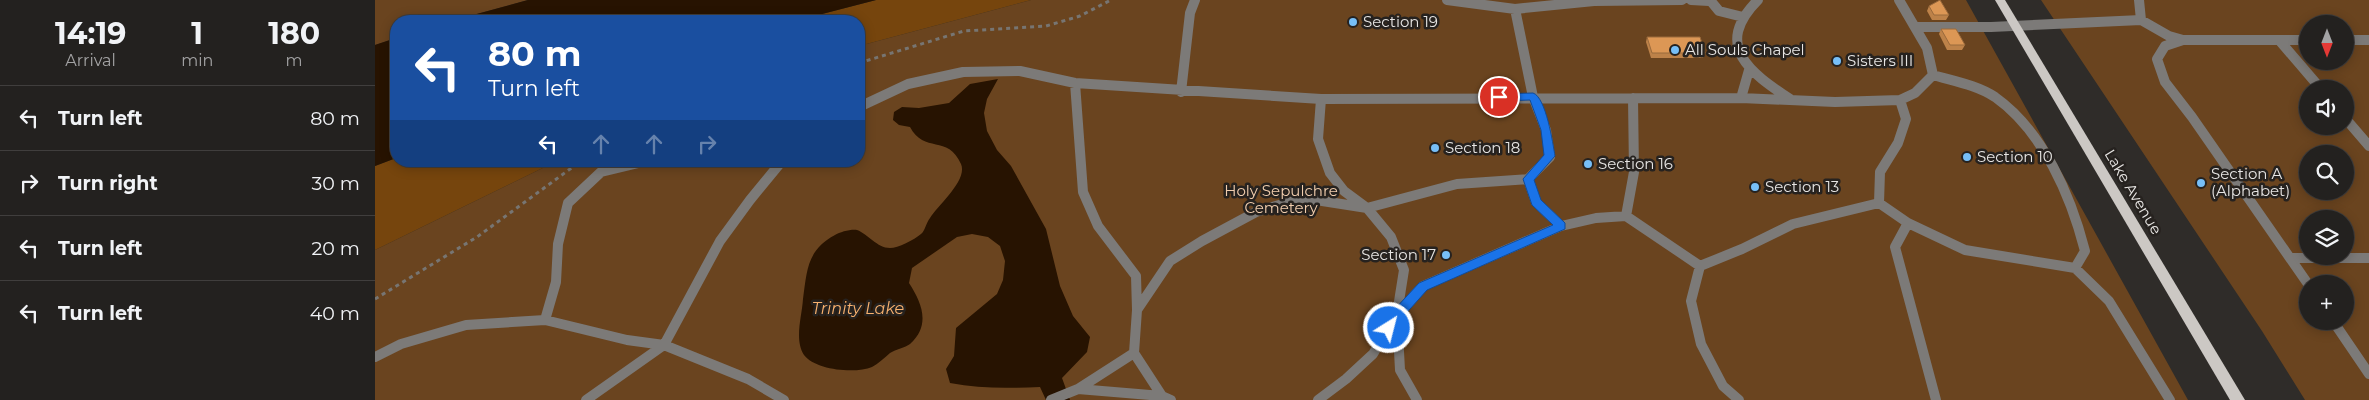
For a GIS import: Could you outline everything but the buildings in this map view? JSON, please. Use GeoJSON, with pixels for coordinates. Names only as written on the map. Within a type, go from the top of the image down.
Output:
{"type":"FeatureCollection","features":[{"type":"Feature","properties":{"kind":"main road","name":"Lake Avenue"},"geometry":{"type":"LineString","coordinates":[[2000,0],[2238,400]]}},
{"type":"Feature","properties":{"kind":"lane"},"geometry":{"type":"LineString","coordinates":[[1181,92],[1190,13],[1195,0]]}},
{"type":"Feature","properties":{"kind":"lane"},"geometry":{"type":"LineString","coordinates":[[1447,0],[1515,10],[1594,0],[1682,0]]}},
{"type":"Feature","properties":{"kind":"lane"},"geometry":{"type":"LineString","coordinates":[[1691,0],[1710,1],[1716,10],[1729,15],[1743,17]]}},
{"type":"Feature","properties":{"kind":"lane"},"geometry":{"type":"LineString","coordinates":[[1899,0],[1927,48],[1933,75]]}},
{"type":"Feature","properties":{"kind":"lane"},"geometry":{"type":"LineString","coordinates":[[2139,0],[2141,20]]}},
{"type":"Feature","properties":{"kind":"lane"},"geometry":{"type":"LineString","coordinates":[[1754,1],[1737,28],[1739,52],[1749,70],[1791,100]]}},
{"type":"Feature","properties":{"kind":"lane"},"geometry":{"type":"LineString","coordinates":[[1137,310],[1170,261],[1256,212],[1303,198],[1367,208],[1457,184],[1528,179],[1550,156],[1546,130],[1533,97],[1515,10]]}},
{"type":"Feature","properties":{"kind":"lane"},"geometry":{"type":"LineString","coordinates":[[1915,28],[1991,27],[2015,24],[2141,20],[2169,36],[2183,40],[2299,40]]}},
{"type":"Feature","properties":{"kind":"lane"},"geometry":{"type":"LineString","coordinates":[[2183,40],[2165,46],[2157,59],[2165,82],[2192,117],[2302,275]]}},
{"type":"Feature","properties":{"kind":"lane"},"geometry":{"type":"LineString","coordinates":[[2279,40],[2313,80]]}},
{"type":"Feature","properties":{"kind":"lane"},"geometry":{"type":"LineString","coordinates":[[2354,40],[2369,40]]}},
{"type":"Feature","properties":{"kind":"lane"},"geometry":{"type":"LineString","coordinates":[[1741,98],[1749,70]]}},
{"type":"Feature","properties":{"kind":"lane"},"geometry":{"type":"LineString","coordinates":[[865,104],[908,84],[963,72],[1019,71],[1075,83],[1181,92],[1321,99],[1741,98],[1835,102],[1900,100],[1915,93],[1933,75]]}},
{"type":"Feature","properties":{"kind":"lane"},"geometry":{"type":"LineString","coordinates":[[1933,75],[1993,97],[2026,127],[2059,183],[2081,228],[2085,252],[2075,268]]}},
{"type":"Feature","properties":{"kind":"lane"},"geometry":{"type":"LineString","coordinates":[[1075,83],[1083,192],[1098,226],[1136,276],[1137,310],[1134,353],[1166,398]]}},
{"type":"Feature","properties":{"kind":"lane"},"geometry":{"type":"LineString","coordinates":[[1626,216],[1634,172],[1633,98]]}},
{"type":"Feature","properties":{"kind":"lane"},"geometry":{"type":"LineString","coordinates":[[1321,99],[1318,139],[1330,173],[1344,191],[1367,208],[1391,237],[1403,270],[1397,314],[1400,370],[1417,400]]}},
{"type":"Feature","properties":{"kind":"lane"},"geometry":{"type":"LineString","coordinates":[[1879,202],[1880,172],[1898,143],[1906,119],[1900,100]]}},
{"type":"Feature","properties":{"kind":"lane"},"geometry":{"type":"LineString","coordinates":[[2354,128],[2369,146]]}},
{"type":"Feature","properties":{"kind":"lane"},"geometry":{"type":"LineString","coordinates":[[545,320],[556,282],[558,244],[568,202],[601,172],[622,167]]}},
{"type":"Feature","properties":{"kind":"lane"},"geometry":{"type":"LineString","coordinates":[[586,400],[664,345],[682,314],[702,271],[736,220],[778,167]]}},
{"type":"Feature","properties":{"kind":"lane"},"geometry":{"type":"LineString","coordinates":[[1528,179],[1536,202],[1561,226]]}},
{"type":"Feature","properties":{"kind":"lane"},"geometry":{"type":"LineString","coordinates":[[1879,202],[1908,223],[1965,250],[2075,268],[2109,301],[2170,400]]}},
{"type":"Feature","properties":{"kind":"lane"},"geometry":{"type":"LineString","coordinates":[[1700,266],[1742,249],[1793,224],[1879,202]]}},
{"type":"Feature","properties":{"kind":"lane"},"geometry":{"type":"LineString","coordinates":[[1318,400],[1347,379],[1373,354],[1397,314],[1423,286],[1561,226],[1596,218],[1626,216],[1700,266]]}},
{"type":"Feature","properties":{"kind":"lane"},"geometry":{"type":"LineString","coordinates":[[1908,223],[1895,247],[1935,400]]}},
{"type":"Feature","properties":{"kind":"lane"},"geometry":{"type":"LineString","coordinates":[[2290,258],[2369,258]]}},
{"type":"Feature","properties":{"kind":"lane"},"geometry":{"type":"LineString","coordinates":[[1700,266],[1691,301],[1701,344],[1723,386],[1739,400]]}},
{"type":"Feature","properties":{"kind":"lane"},"geometry":{"type":"LineString","coordinates":[[375,357],[401,344],[466,325],[545,320],[627,340],[664,345],[748,379],[784,400]]}},
{"type":"Feature","properties":{"kind":"lane"},"geometry":{"type":"LineString","coordinates":[[2339,330],[2369,374]]}},
{"type":"Feature","properties":{"kind":"lane"},"geometry":{"type":"LineString","coordinates":[[1051,400],[1079,389],[1134,353]]}},
{"type":"Feature","properties":{"kind":"lane"},"geometry":{"type":"LineString","coordinates":[[1079,389],[1166,398]]}},
{"type":"Feature","properties":{"kind":"path"},"geometry":{"type":"LineString","coordinates":[[865,61],[964,31],[1047,26],[1080,16],[1111,0]]}},
{"type":"Feature","properties":{"kind":"path"},"geometry":{"type":"LineString","coordinates":[[375,299],[477,237],[573,167]]}},
{"type":"Feature","properties":{"kind":"green space"},"geometry":{"type":"Polygon","coordinates":[[[375,0],[528,0],[473,15],[390,15],[390,40],[375,45],[375,0]]]}},
{"type":"Feature","properties":{"kind":"green space","name":"Holy Sepulchre Cemetery"},"geometry":{"type":"Polygon","coordinates":[[[1031,0],[1966,0],[2188,400],[375,400],[375,250],[545,167],[865,167],[865,44],[1031,0]]]}},
{"type":"Feature","properties":{"kind":"green space"},"geometry":{"type":"Polygon","coordinates":[[[2041,0],[2369,0],[2369,400],[2305,400],[2262,331],[2041,0]]]}},
{"type":"Feature","properties":{"kind":"shaded area"},"geometry":{"type":"Polygon","coordinates":[[[876,0],[1031,0],[865,44],[865,15],[818,15],[876,0]]]}},
{"type":"Feature","properties":{"kind":"shaded area"},"geometry":{"type":"Polygon","coordinates":[[[390,160],[390,167],[545,167],[375,250],[375,166],[390,160]]]}},
{"type":"Feature","properties":{"kind":"water"},"geometry":{"type":"Polygon","coordinates":[[[528,0],[876,0],[818,15],[473,15],[528,0]]]}},
{"type":"Feature","properties":{"kind":"water"},"geometry":{"type":"Polygon","coordinates":[[[390,40],[390,160],[375,166],[375,45],[390,40]]]}},
{"type":"Feature","properties":{"kind":"water","name":"Trinity Lake"},"geometry":{"type":"Polygon","coordinates":[[[998,79],[987,99],[984,113],[987,131],[997,150],[1011,166],[1046,229],[1060,286],[1073,316],[1090,337],[1087,352],[1062,378],[1070,400],[1046,400],[1040,387],[1006,388],[950,383],[946,369],[954,356],[956,328],[997,294],[1003,280],[1005,261],[1000,246],[988,237],[972,234],[957,237],[912,268],[909,283],[921,306],[922,322],[917,337],[910,344],[890,353],[874,366],[865,369],[836,369],[809,360],[801,349],[799,328],[807,270],[819,247],[837,234],[855,230],[881,246],[893,248],[906,243],[922,233],[929,220],[960,177],[961,164],[950,149],[922,140],[910,127],[899,125],[893,120],[894,112],[902,107],[919,108],[949,103],[970,84],[998,79]]]}},
{"type":"Feature","properties":{"kind":"place","name":"Section 19"},"geometry":{"type":"Point","coordinates":[1353,22]}},
{"type":"Feature","properties":{"kind":"place","name":"All Souls Chapel"},"geometry":{"type":"Point","coordinates":[1675,50]}},
{"type":"Feature","properties":{"kind":"place","name":"Sisters III"},"geometry":{"type":"Point","coordinates":[1837,61]}},
{"type":"Feature","properties":{"kind":"place","name":"Section 18"},"geometry":{"type":"Point","coordinates":[1435,148]}},
{"type":"Feature","properties":{"kind":"place","name":"Section 10"},"geometry":{"type":"Point","coordinates":[1967,157]}},
{"type":"Feature","properties":{"kind":"place","name":"Section 16"},"geometry":{"type":"Point","coordinates":[1588,164]}},
{"type":"Feature","properties":{"kind":"place","name":"Section A (Alphabet)"},"geometry":{"type":"Point","coordinates":[2201,183]}},
{"type":"Feature","properties":{"kind":"place","name":"Section 13"},"geometry":{"type":"Point","coordinates":[1755,187]}},
{"type":"Feature","properties":{"kind":"place","name":"Section 17"},"geometry":{"type":"Point","coordinates":[1446,255]}},
{"type":"Feature","properties":{"kind":"route"},"geometry":{"type":"LineString","coordinates":[[1389,328],[1397,314],[1423,286],[1561,226],[1536,202],[1528,179],[1550,156],[1546,130],[1533,97],[1499,97]]}}]}
